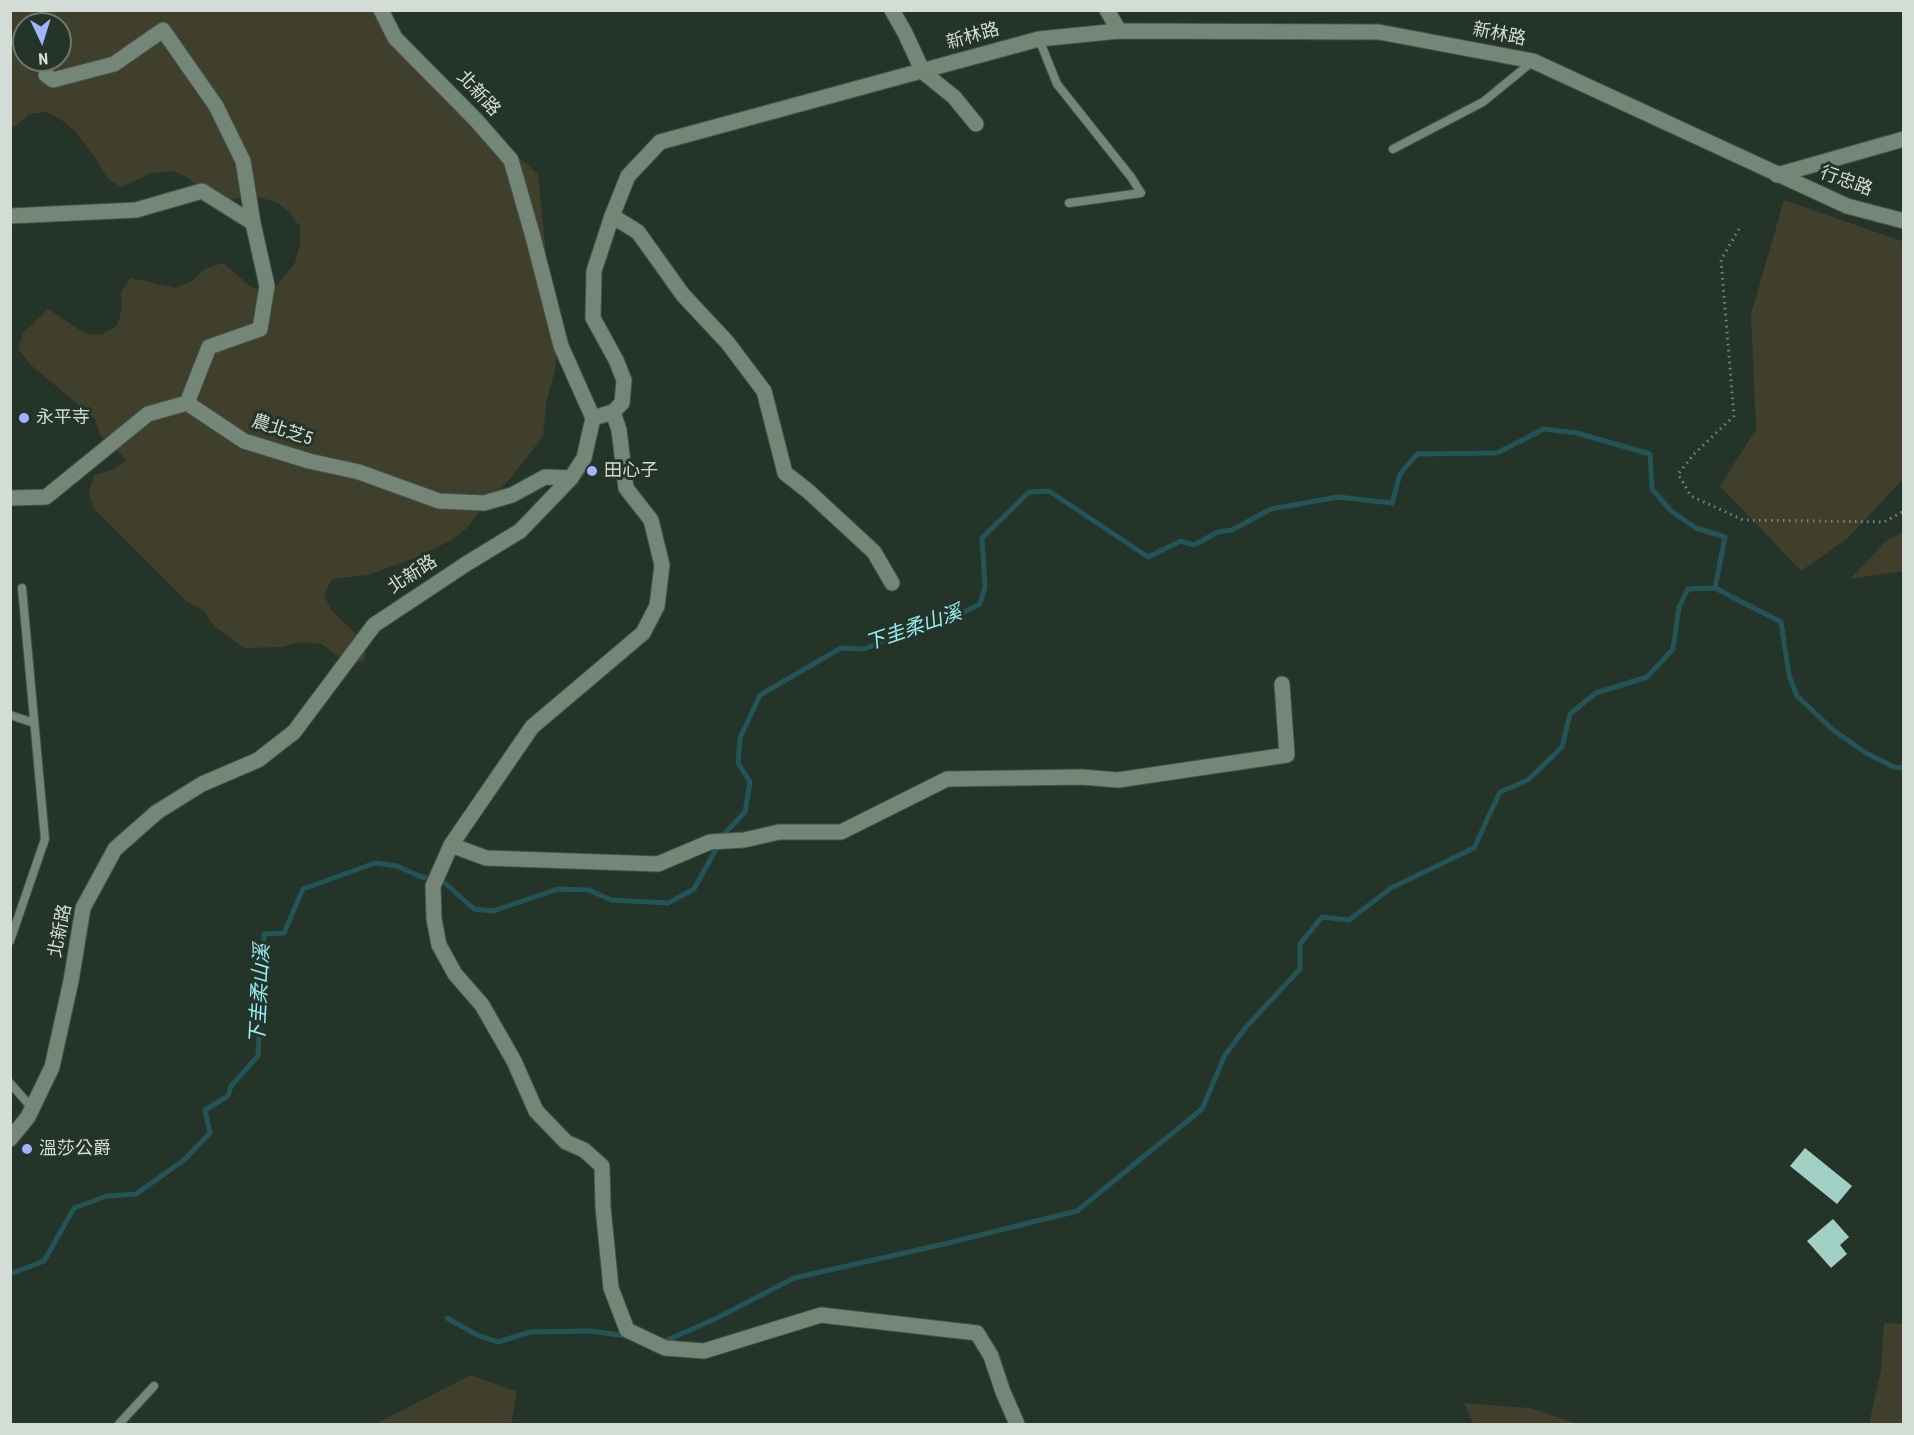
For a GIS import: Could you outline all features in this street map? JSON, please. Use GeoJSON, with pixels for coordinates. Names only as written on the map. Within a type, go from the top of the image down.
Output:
{"type":"FeatureCollection","features":[{"type":"Feature","properties":{"kind":"street","name":"北新路"},"geometry":{"type":"LineString","coordinates":[[10,1139],[28,1117],[52,1067],[71,981],[83,908],[115,849],[157,812],[202,784],[258,760],[294,732],[374,625],[520,531],[571,478],[584,458],[593,418],[561,346],[534,237],[511,160],[476,120],[395,38],[381,10]]}},
{"type":"Feature","properties":{"kind":"street"},"geometry":{"type":"LineString","coordinates":[[892,10],[923,72],[954,97],[976,124]]}},
{"type":"Feature","properties":{"kind":"street"},"geometry":{"type":"LineString","coordinates":[[1107,10],[1119,31]]}},
{"type":"Feature","properties":{"kind":"street"},"geometry":{"type":"LineString","coordinates":[[10,498],[46,497],[148,414],[187,403],[210,347],[261,329],[267,286],[253,223],[243,161],[216,106],[163,30],[114,64],[53,80],[46,75]]}},
{"type":"Feature","properties":{"kind":"street","name":"新林路"},"geometry":{"type":"LineString","coordinates":[[613,412],[622,403],[624,381],[616,360],[593,318],[594,271],[628,177],[660,142],[1039,39],[1119,31],[1379,32],[1533,61],[1777,175]]}},
{"type":"Feature","properties":{"kind":"street"},"geometry":{"type":"LineString","coordinates":[[1777,175],[1904,139]]}},
{"type":"Feature","properties":{"kind":"street","name":"行忠路"},"geometry":{"type":"LineString","coordinates":[[1777,175],[1847,206],[1904,221]]}},
{"type":"Feature","properties":{"kind":"street"},"geometry":{"type":"LineString","coordinates":[[10,216],[136,210],[202,191],[253,223]]}},
{"type":"Feature","properties":{"kind":"street"},"geometry":{"type":"LineString","coordinates":[[612,216],[638,232],[683,295],[728,342],[764,391],[785,474],[808,491],[874,552],[892,583]]}},
{"type":"Feature","properties":{"kind":"street","name":"農北芝5"},"geometry":{"type":"LineString","coordinates":[[187,403],[244,441],[309,461],[359,472],[439,501],[484,503],[512,495],[545,477],[571,478]]}},
{"type":"Feature","properties":{"kind":"street"},"geometry":{"type":"LineString","coordinates":[[593,418],[613,412],[619,430],[626,488],[651,520],[663,565],[657,606],[644,633],[532,727],[451,845],[433,886],[434,919],[439,945],[455,974],[482,1005],[514,1061],[536,1111],[566,1142],[584,1150],[602,1166],[603,1207],[611,1288],[627,1330],[665,1348],[704,1351],[821,1315],[977,1333],[991,1356],[1017,1425]]}},
{"type":"Feature","properties":{"kind":"street"},"geometry":{"type":"LineString","coordinates":[[451,845],[486,858],[658,864],[710,842],[744,840],[779,832],[841,832],[947,779],[1082,777],[1118,780],[1287,755],[1282,684]]}},
{"type":"Feature","properties":{"kind":"lane"},"geometry":{"type":"LineString","coordinates":[[1039,39],[1057,84],[1131,177],[1141,193],[1070,202]]}},
{"type":"Feature","properties":{"kind":"lane"},"geometry":{"type":"LineString","coordinates":[[1393,149],[1483,102],[1533,61]]}},
{"type":"Feature","properties":{"kind":"lane"},"geometry":{"type":"LineString","coordinates":[[10,941],[45,839],[22,588]]}},
{"type":"Feature","properties":{"kind":"lane"},"geometry":{"type":"LineString","coordinates":[[10,715],[34,723]]}},
{"type":"Feature","properties":{"kind":"lane"},"geometry":{"type":"LineString","coordinates":[[10,1083],[33,1108]]}},
{"type":"Feature","properties":{"kind":"lane"},"geometry":{"type":"LineString","coordinates":[[119,1425],[153,1386]]}},
{"type":"Feature","properties":{"kind":"path"},"geometry":{"type":"LineString","coordinates":[[1739,229],[1721,260],[1734,416],[1695,453],[1678,474],[1691,496],[1743,520],[1884,522],[1904,511]]}},
{"type":"Feature","properties":{"kind":"shaded area"},"geometry":{"type":"Polygon","coordinates":[[[10,11],[378,11],[513,152],[538,174],[556,354],[555,371],[546,402],[543,436],[511,478],[466,529],[453,539],[418,557],[368,575],[332,579],[324,595],[331,610],[366,643],[365,660],[350,665],[322,644],[301,642],[282,647],[244,648],[214,626],[204,611],[186,601],[94,509],[89,493],[94,475],[112,470],[127,460],[100,435],[95,419],[31,365],[18,349],[23,333],[48,309],[86,334],[101,335],[117,326],[122,309],[121,292],[131,278],[175,288],[192,281],[205,269],[223,263],[251,287],[271,293],[295,263],[300,244],[300,227],[290,213],[276,202],[254,196],[217,201],[189,178],[173,171],[152,173],[121,187],[107,178],[75,131],[46,112],[29,114],[11,128],[10,11]]]}},
{"type":"Feature","properties":{"kind":"shaded area"},"geometry":{"type":"Polygon","coordinates":[[[1784,200],[1904,242],[1903,479],[1848,538],[1801,571],[1720,486],[1756,429],[1751,314],[1784,200]]]}},
{"type":"Feature","properties":{"kind":"shaded area"},"geometry":{"type":"Polygon","coordinates":[[[1903,532],[1903,571],[1850,579],[1886,541],[1903,532]]]}},
{"type":"Feature","properties":{"kind":"shaded area"},"geometry":{"type":"Polygon","coordinates":[[[1884,1323],[1903,1324],[1903,1424],[1869,1424],[1881,1370],[1884,1323]]]}},
{"type":"Feature","properties":{"kind":"shaded area"},"geometry":{"type":"Polygon","coordinates":[[[471,1375],[517,1392],[511,1424],[375,1424],[471,1375]]]}},
{"type":"Feature","properties":{"kind":"shaded area"},"geometry":{"type":"Polygon","coordinates":[[[1464,1403],[1530,1408],[1579,1424],[1474,1424],[1464,1403]]]}},
{"type":"Feature","properties":{"kind":"building"},"geometry":{"type":"Polygon","coordinates":[[[1805,1148],[1852,1186],[1837,1204],[1790,1166],[1805,1148]]]}},
{"type":"Feature","properties":{"kind":"building"},"geometry":{"type":"Polygon","coordinates":[[[1833,1219],[1849,1237],[1840,1245],[1847,1254],[1831,1268],[1807,1241],[1833,1219]]]}},
{"type":"Feature","properties":{"kind":"waterway","name":"下圭柔山溪"},"geometry":{"type":"LineString","coordinates":[[10,1274],[44,1261],[74,1208],[107,1196],[136,1194],[184,1160],[210,1133],[205,1110],[228,1096],[231,1086],[258,1056],[264,934],[284,933],[303,889],[375,863],[397,866],[419,876],[445,883],[474,909],[493,911],[558,889],[589,890],[611,900],[668,903],[694,889],[725,833],[745,812],[750,782],[738,763],[740,738],[760,695],[841,648],[864,649],[930,620],[952,618],[980,604],[985,587],[982,538],[1029,492],[1049,491],[1148,557],[1181,541],[1194,545],[1218,532],[1232,530],[1271,509],[1338,497],[1392,503],[1400,474],[1417,454],[1497,453],[1544,429],[1577,433],[1650,454],[1652,489],[1671,511],[1696,528],[1725,537],[1715,588],[1781,622],[1789,675],[1797,696],[1833,730],[1866,753],[1894,767],[1904,768]]}},
{"type":"Feature","properties":{"kind":"waterway"},"geometry":{"type":"LineString","coordinates":[[660,1341],[663,1342],[717,1318],[794,1278],[1077,1211],[1202,1109],[1225,1055],[1247,1026],[1300,969],[1300,944],[1322,917],[1349,920],[1391,888],[1474,848],[1500,792],[1528,780],[1562,747],[1570,714],[1596,693],[1647,677],[1673,649],[1679,607],[1688,589],[1715,588]]}},
{"type":"Feature","properties":{"kind":"waterway"},"geometry":{"type":"LineString","coordinates":[[447,1318],[477,1335],[498,1342],[530,1332],[590,1331],[627,1336]]}},
{"type":"Feature","properties":{"kind":"place","name":"永平寺"},"geometry":{"type":"Point","coordinates":[24,418]}},
{"type":"Feature","properties":{"kind":"place","name":"田心子"},"geometry":{"type":"Point","coordinates":[592,471]}},
{"type":"Feature","properties":{"kind":"place","name":"溫莎公爵"},"geometry":{"type":"Point","coordinates":[27,1149]}}]}
